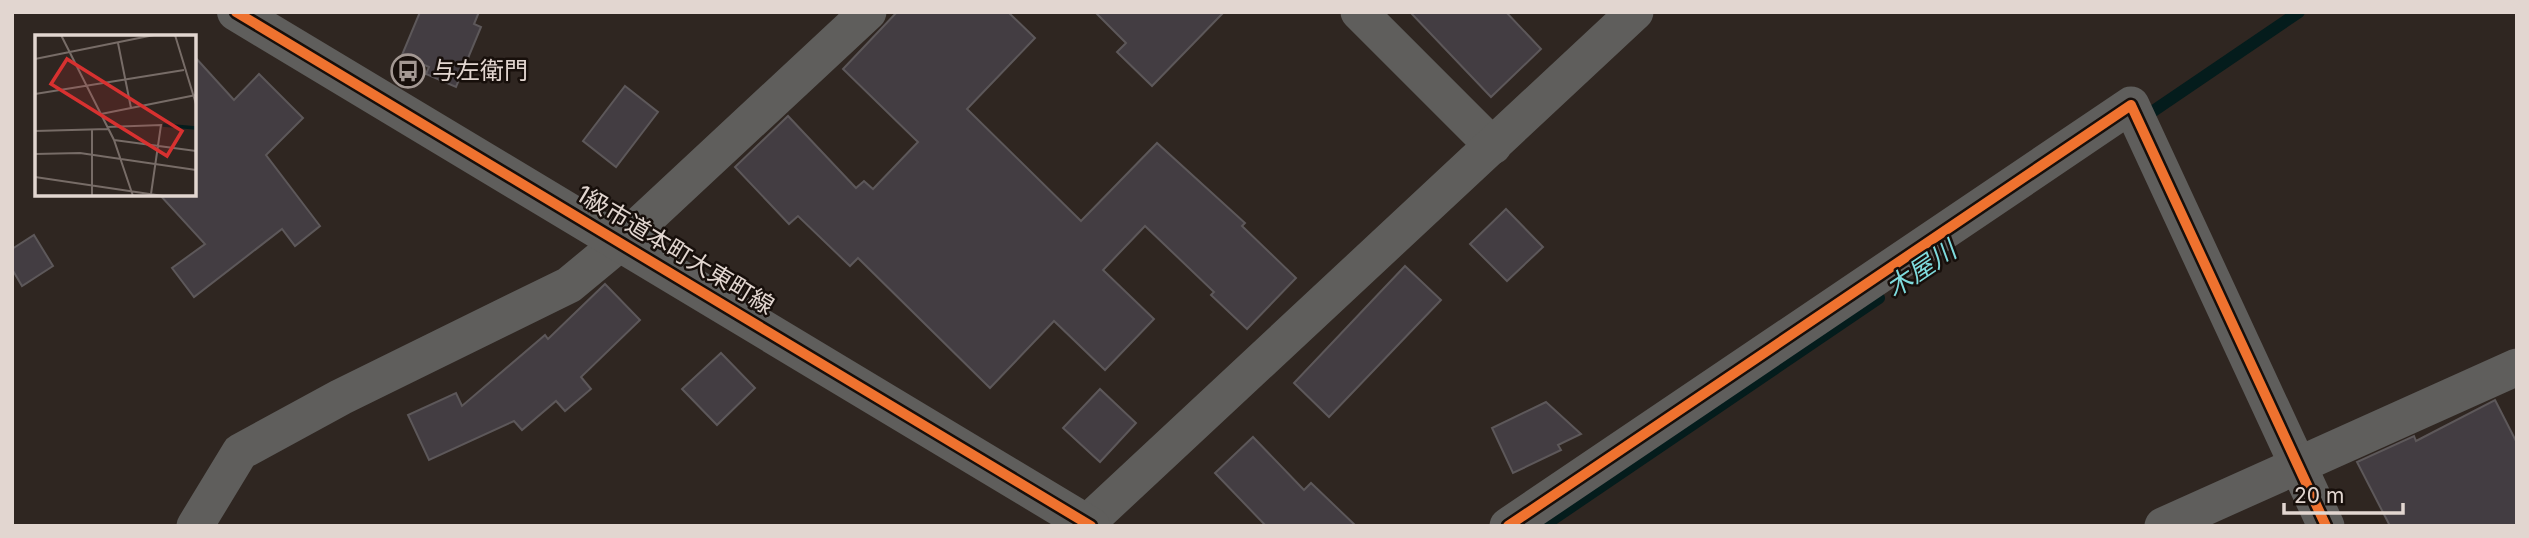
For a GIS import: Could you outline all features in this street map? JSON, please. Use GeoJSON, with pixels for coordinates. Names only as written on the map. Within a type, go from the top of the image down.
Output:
{"type":"FeatureCollection","features":[{"type":"Feature","properties":{"kind":"street","name":"1級市道本町大東町線"},"geometry":{"type":"LineString","coordinates":[[236,12],[1089,524]]}},
{"type":"Feature","properties":{"kind":"street"},"geometry":{"type":"LineString","coordinates":[[195,526],[240,452],[341,397],[569,285],[621,242],[869,12]]}},
{"type":"Feature","properties":{"kind":"street"},"geometry":{"type":"LineString","coordinates":[[1359,12],[1493,146]]}},
{"type":"Feature","properties":{"kind":"street"},"geometry":{"type":"LineString","coordinates":[[1089,524],[1635,12]]}},
{"type":"Feature","properties":{"kind":"street"},"geometry":{"type":"LineString","coordinates":[[1508,526],[2131,105],[2300,464],[2326,526]]}},
{"type":"Feature","properties":{"kind":"street"},"geometry":{"type":"LineString","coordinates":[[2163,526],[2517,367]]}},
{"type":"Feature","properties":{"kind":"building"},"geometry":{"type":"Polygon","coordinates":[[[420,12],[479,12],[474,24],[481,27],[456,87],[426,74],[429,67],[402,55],[420,12]]]}},
{"type":"Feature","properties":{"kind":"building"},"geometry":{"type":"Polygon","coordinates":[[[897,12],[1008,12],[1035,38],[967,109],[1081,221],[1157,143],[1245,223],[1242,226],[1296,278],[1247,329],[1211,295],[1214,292],[1145,226],[1103,270],[1154,319],[1105,370],[1054,321],[990,388],[858,258],[850,266],[798,216],[789,224],[735,167],[788,116],[856,188],[864,181],[873,189],[918,142],[843,69],[897,12]]]}},
{"type":"Feature","properties":{"kind":"building"},"geometry":{"type":"Polygon","coordinates":[[[1095,12],[1224,12],[1152,86],[1117,52],[1126,43],[1095,12]]]}},
{"type":"Feature","properties":{"kind":"building"},"geometry":{"type":"Polygon","coordinates":[[[1410,12],[1506,12],[1541,49],[1491,97],[1410,12]]]}},
{"type":"Feature","properties":{"kind":"building"},"geometry":{"type":"Polygon","coordinates":[[[196,58],[234,100],[259,74],[303,118],[266,155],[320,226],[295,246],[282,229],[194,297],[172,268],[205,244],[161,196],[196,196],[196,58]]]}},
{"type":"Feature","properties":{"kind":"building"},"geometry":{"type":"Polygon","coordinates":[[[625,86],[658,112],[616,167],[583,141],[625,86]]]}},
{"type":"Feature","properties":{"kind":"building"},"geometry":{"type":"Polygon","coordinates":[[[1506,209],[1543,247],[1507,281],[1470,244],[1506,209]]]}},
{"type":"Feature","properties":{"kind":"building"},"geometry":{"type":"Polygon","coordinates":[[[34,235],[53,266],[22,286],[12,269],[12,249],[34,235]]]}},
{"type":"Feature","properties":{"kind":"building"},"geometry":{"type":"Polygon","coordinates":[[[1405,266],[1441,300],[1329,417],[1294,383],[1405,266]]]}},
{"type":"Feature","properties":{"kind":"building"},"geometry":{"type":"Polygon","coordinates":[[[605,284],[640,320],[581,377],[591,389],[565,411],[556,401],[522,430],[514,421],[429,460],[408,415],[456,393],[462,406],[545,335],[548,339],[605,284]]]}},
{"type":"Feature","properties":{"kind":"building"},"geometry":{"type":"Polygon","coordinates":[[[721,353],[755,388],[717,425],[682,389],[721,353]]]}},
{"type":"Feature","properties":{"kind":"building"},"geometry":{"type":"Polygon","coordinates":[[[1100,389],[1136,423],[1100,462],[1063,428],[1100,389]]]}},
{"type":"Feature","properties":{"kind":"building"},"geometry":{"type":"Polygon","coordinates":[[[2495,400],[2517,443],[2517,526],[2390,526],[2357,462],[2414,436],[2416,441],[2495,400]]]}},
{"type":"Feature","properties":{"kind":"building"},"geometry":{"type":"Polygon","coordinates":[[[1546,402],[1581,434],[1558,445],[1561,450],[1513,473],[1492,428],[1546,402]]]}},
{"type":"Feature","properties":{"kind":"building"},"geometry":{"type":"Polygon","coordinates":[[[1253,437],[1304,490],[1311,483],[1356,526],[1266,526],[1215,473],[1253,437]]]}},
{"type":"Feature","properties":{"kind":"waterway","name":"木屋川"},"geometry":{"type":"LineString","coordinates":[[2143,118],[2299,12]]}},
{"type":"Feature","properties":{"kind":"waterway","name":"木屋川"},"geometry":{"type":"LineString","coordinates":[[1543,526],[1879,298]]}},
{"type":"Feature","properties":{"kind":"cycle path"},"geometry":{"type":"LineString","coordinates":[[236,12],[1091,526]]}},
{"type":"Feature","properties":{"kind":"cycle path"},"geometry":{"type":"LineString","coordinates":[[1508,526],[2131,105],[2326,526]]}},
{"type":"Feature","properties":{"kind":"place","name":"与左衛門"},"geometry":{"type":"Point","coordinates":[408,71]}}]}
